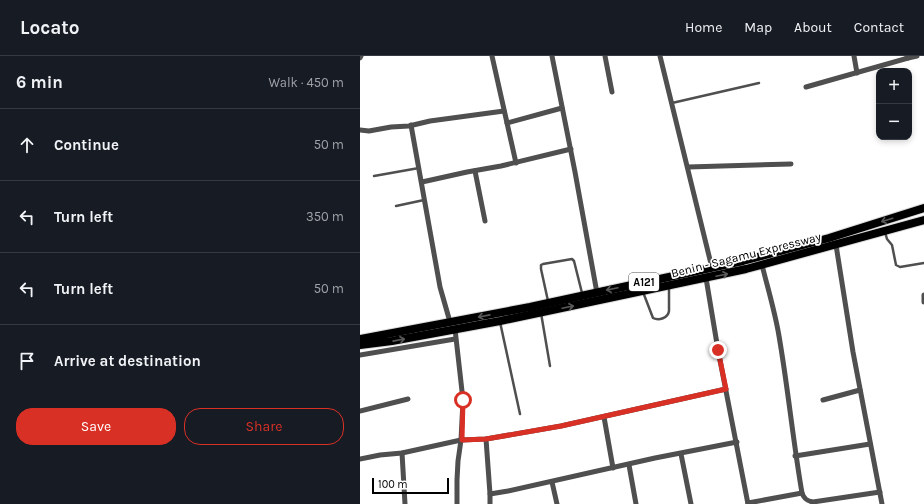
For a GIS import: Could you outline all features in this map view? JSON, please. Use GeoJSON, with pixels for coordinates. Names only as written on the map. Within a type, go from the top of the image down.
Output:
{"type":"FeatureCollection","features":[{"type":"Feature","properties":{"kind":"highway","name":"A121"},"geometry":{"type":"LineString","coordinates":[[360,339],[548,303],[744,261],[829,238],[924,208]]}},
{"type":"Feature","properties":{"kind":"highway","name":"Benin - Sagamu Expressway"},"geometry":{"type":"LineString","coordinates":[[360,345],[392,341],[500,321],[706,278],[762,265],[924,220]]}},
{"type":"Feature","properties":{"kind":"street"},"geometry":{"type":"LineString","coordinates":[[492,56],[516,163]]}},
{"type":"Feature","properties":{"kind":"street"},"geometry":{"type":"LineString","coordinates":[[552,56],[597,293]]}},
{"type":"Feature","properties":{"kind":"street"},"geometry":{"type":"LineString","coordinates":[[605,56],[612,92]]}},
{"type":"Feature","properties":{"kind":"street"},"geometry":{"type":"LineString","coordinates":[[660,56],[712,268]]}},
{"type":"Feature","properties":{"kind":"street"},"geometry":{"type":"LineString","coordinates":[[854,56],[857,73]]}},
{"type":"Feature","properties":{"kind":"street"},"geometry":{"type":"LineString","coordinates":[[806,87],[908,57],[917,56]]}},
{"type":"Feature","properties":{"kind":"street"},"geometry":{"type":"LineString","coordinates":[[507,123],[562,108]]}},
{"type":"Feature","properties":{"kind":"street"},"geometry":{"type":"LineString","coordinates":[[360,130],[369,132],[430,121],[504,111]]}},
{"type":"Feature","properties":{"kind":"street"},"geometry":{"type":"LineString","coordinates":[[411,125],[440,287],[450,322]]}},
{"type":"Feature","properties":{"kind":"street"},"geometry":{"type":"LineString","coordinates":[[422,182],[516,163],[570,149]]}},
{"type":"Feature","properties":{"kind":"street"},"geometry":{"type":"LineString","coordinates":[[688,167],[791,164]]}},
{"type":"Feature","properties":{"kind":"street"},"geometry":{"type":"LineString","coordinates":[[475,171],[485,221]]}},
{"type":"Feature","properties":{"kind":"street"},"geometry":{"type":"LineString","coordinates":[[836,245],[860,390],[882,504]]}},
{"type":"Feature","properties":{"kind":"street"},"geometry":{"type":"LineString","coordinates":[[762,265],[779,337],[795,456],[804,498],[807,501],[813,502],[880,492]]}},
{"type":"Feature","properties":{"kind":"street"},"geometry":{"type":"LineString","coordinates":[[706,278],[718,350],[748,504],[802,493]]}},
{"type":"Feature","properties":{"kind":"street"},"geometry":{"type":"LineString","coordinates":[[924,295],[924,302]]}},
{"type":"Feature","properties":{"kind":"street"},"geometry":{"type":"LineString","coordinates":[[455,329],[463,400],[462,440],[458,461],[457,480],[458,504]]}},
{"type":"Feature","properties":{"kind":"street"},"geometry":{"type":"LineString","coordinates":[[360,355],[456,339]]}},
{"type":"Feature","properties":{"kind":"street"},"geometry":{"type":"LineString","coordinates":[[360,459],[402,453],[462,440],[486,439],[561,426],[726,389]]}},
{"type":"Feature","properties":{"kind":"street"},"geometry":{"type":"LineString","coordinates":[[823,400],[860,390]]}},
{"type":"Feature","properties":{"kind":"street"},"geometry":{"type":"LineString","coordinates":[[360,411],[408,399]]}},
{"type":"Feature","properties":{"kind":"street"},"geometry":{"type":"LineString","coordinates":[[604,417],[614,468]]}},
{"type":"Feature","properties":{"kind":"street"},"geometry":{"type":"LineString","coordinates":[[486,439],[490,504]]}},
{"type":"Feature","properties":{"kind":"street"},"geometry":{"type":"LineString","coordinates":[[490,494],[737,442]]}},
{"type":"Feature","properties":{"kind":"street"},"geometry":{"type":"LineString","coordinates":[[795,456],[870,444]]}},
{"type":"Feature","properties":{"kind":"street"},"geometry":{"type":"LineString","coordinates":[[402,453],[405,504]]}},
{"type":"Feature","properties":{"kind":"street"},"geometry":{"type":"LineString","coordinates":[[681,454],[691,504]]}},
{"type":"Feature","properties":{"kind":"street"},"geometry":{"type":"LineString","coordinates":[[629,465],[636,504]]}},
{"type":"Feature","properties":{"kind":"street"},"geometry":{"type":"LineString","coordinates":[[552,482],[557,504]]}},
{"type":"Feature","properties":{"kind":"lane"},"geometry":{"type":"LineString","coordinates":[[672,103],[759,83]]}},
{"type":"Feature","properties":{"kind":"lane"},"geometry":{"type":"LineString","coordinates":[[374,176],[419,168]]}},
{"type":"Feature","properties":{"kind":"lane"},"geometry":{"type":"LineString","coordinates":[[396,206],[425,200]]}},
{"type":"Feature","properties":{"kind":"lane"},"geometry":{"type":"LineString","coordinates":[[884,231],[887,239],[892,245],[896,265],[898,267],[924,263]]}},
{"type":"Feature","properties":{"kind":"lane"},"geometry":{"type":"LineString","coordinates":[[548,303],[541,269],[541,265],[543,264],[572,259],[574,261],[582,296]]}},
{"type":"Feature","properties":{"kind":"lane"},"geometry":{"type":"LineString","coordinates":[[642,292],[651,316],[656,320],[669,315],[669,286]]}},
{"type":"Feature","properties":{"kind":"lane"},"geometry":{"type":"LineString","coordinates":[[541,313],[550,366]]}},
{"type":"Feature","properties":{"kind":"lane"},"geometry":{"type":"LineString","coordinates":[[500,321],[520,414]]}},
{"type":"Feature","properties":{"kind":"route"},"geometry":{"type":"LineString","coordinates":[[463,400],[462,440],[486,439],[561,426],[726,389],[718,350]]}}]}
